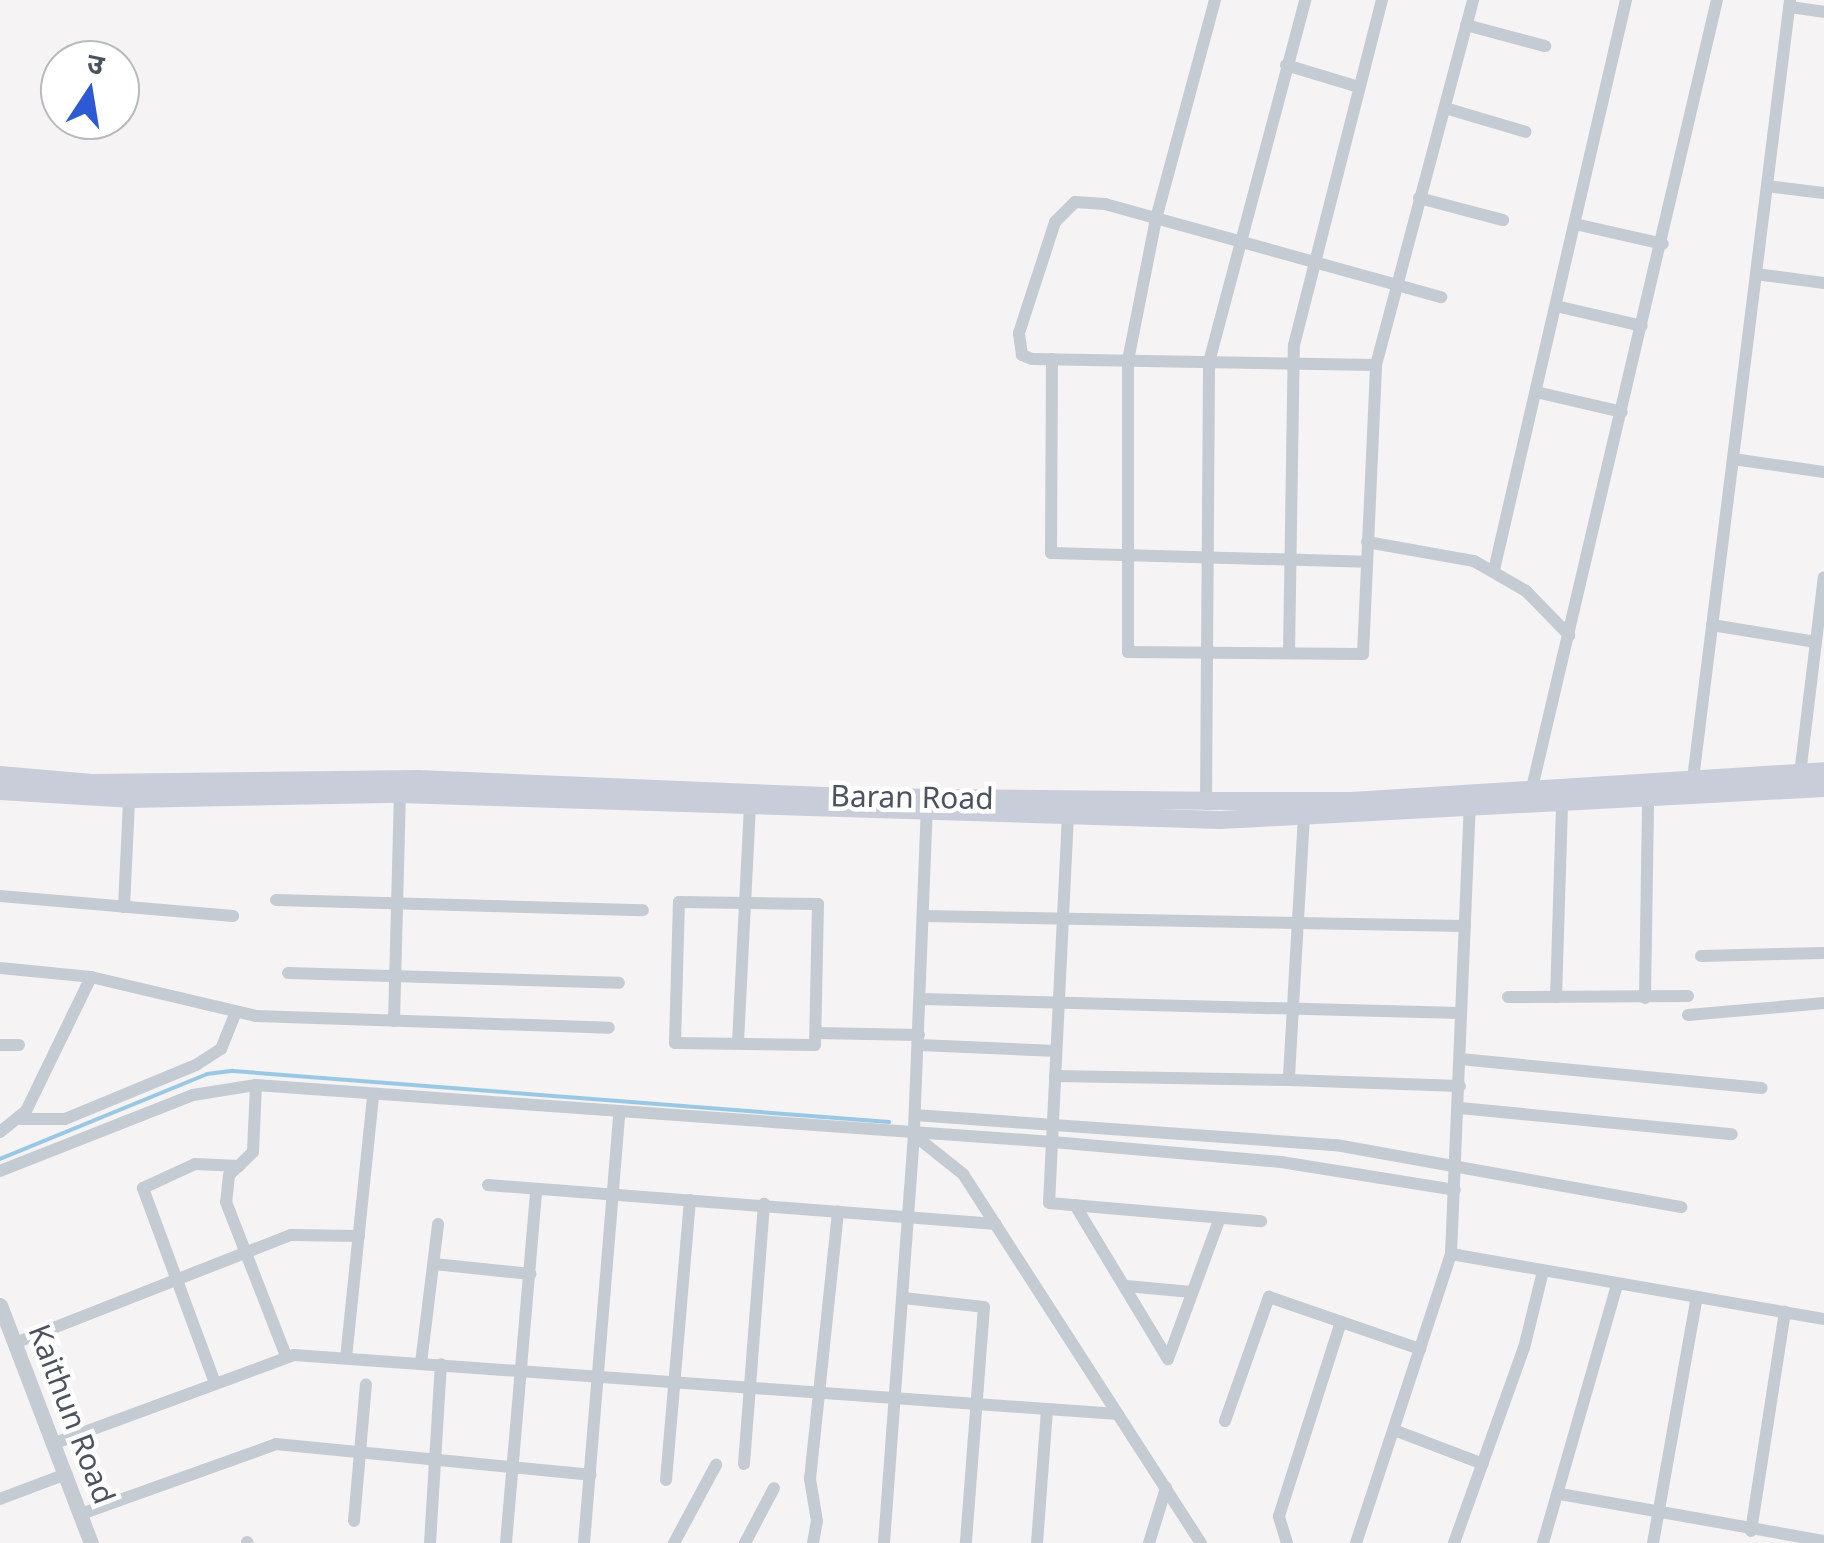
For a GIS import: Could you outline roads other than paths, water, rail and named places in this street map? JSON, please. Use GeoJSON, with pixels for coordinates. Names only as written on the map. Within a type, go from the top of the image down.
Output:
{"type":"FeatureCollection","features":[{"type":"Feature","properties":{"kind":"main road","name":"Baran Road"},"geometry":{"type":"LineString","coordinates":[[0,775],[92,782],[750,807],[1352,800],[1824,771]]}},
{"type":"Feature","properties":{"kind":"main road","name":"Baran Road"},"geometry":{"type":"LineString","coordinates":[[0,791],[129,800],[263,788],[512,781],[1068,815],[1304,816],[1824,788]]}},
{"type":"Feature","properties":{"kind":"street"},"geometry":{"type":"LineString","coordinates":[[1215,0],[1156,220],[1128,360],[1128,652],[1363,654],[1376,365],[1473,0]]}},
{"type":"Feature","properties":{"kind":"street"},"geometry":{"type":"LineString","coordinates":[[1206,801],[1212,556],[1209,362],[1236,240],[1305,0]]}},
{"type":"Feature","properties":{"kind":"street"},"geometry":{"type":"LineString","coordinates":[[1290,653],[1292,366],[1314,260],[1382,0]]}},
{"type":"Feature","properties":{"kind":"street"},"geometry":{"type":"LineString","coordinates":[[1494,570],[1626,0]]}},
{"type":"Feature","properties":{"kind":"street"},"geometry":{"type":"LineString","coordinates":[[1532,788],[1663,244],[1716,0]]}},
{"type":"Feature","properties":{"kind":"street"},"geometry":{"type":"LineString","coordinates":[[1693,780],[1790,3],[1824,12]]}},
{"type":"Feature","properties":{"kind":"street"},"geometry":{"type":"LineString","coordinates":[[1466,25],[1545,46]]}},
{"type":"Feature","properties":{"kind":"street"},"geometry":{"type":"LineString","coordinates":[[1286,65],[1359,87]]}},
{"type":"Feature","properties":{"kind":"street"},"geometry":{"type":"LineString","coordinates":[[1444,108],[1526,132]]}},
{"type":"Feature","properties":{"kind":"street"},"geometry":{"type":"LineString","coordinates":[[1767,186],[1824,193]]}},
{"type":"Feature","properties":{"kind":"street"},"geometry":{"type":"LineString","coordinates":[[1419,198],[1503,220]]}},
{"type":"Feature","properties":{"kind":"street"},"geometry":{"type":"LineString","coordinates":[[1376,365],[1052,359],[1022,354],[1019,333],[1062,208],[1090,201],[1441,297]]}},
{"type":"Feature","properties":{"kind":"street"},"geometry":{"type":"LineString","coordinates":[[1576,224],[1663,244]]}},
{"type":"Feature","properties":{"kind":"street"},"geometry":{"type":"LineString","coordinates":[[1756,274],[1824,283]]}},
{"type":"Feature","properties":{"kind":"street"},"geometry":{"type":"LineString","coordinates":[[1556,306],[1642,326]]}},
{"type":"Feature","properties":{"kind":"street"},"geometry":{"type":"LineString","coordinates":[[1052,359],[1051,552],[1366,562]]}},
{"type":"Feature","properties":{"kind":"street"},"geometry":{"type":"LineString","coordinates":[[1536,392],[1622,412]]}},
{"type":"Feature","properties":{"kind":"street"},"geometry":{"type":"LineString","coordinates":[[1733,459],[1824,472]]}},
{"type":"Feature","properties":{"kind":"street"},"geometry":{"type":"LineString","coordinates":[[1367,542],[1460,557],[1494,570],[1540,603],[1569,635]]}},
{"type":"Feature","properties":{"kind":"street"},"geometry":{"type":"LineString","coordinates":[[1800,774],[1824,578]]}},
{"type":"Feature","properties":{"kind":"street"},"geometry":{"type":"LineString","coordinates":[[1712,625],[1816,642]]}},
{"type":"Feature","properties":{"kind":"street"},"geometry":{"type":"LineString","coordinates":[[394,1021],[400,794]]}},
{"type":"Feature","properties":{"kind":"street"},"geometry":{"type":"LineString","coordinates":[[1646,998],[1648,799]]}},
{"type":"Feature","properties":{"kind":"street"},"geometry":{"type":"LineString","coordinates":[[124,907],[129,800]]}},
{"type":"Feature","properties":{"kind":"street"},"geometry":{"type":"LineString","coordinates":[[1556,997],[1562,804]]}},
{"type":"Feature","properties":{"kind":"street"},"geometry":{"type":"LineString","coordinates":[[884,1543],[912,1216],[927,805]]}},
{"type":"Feature","properties":{"kind":"street"},"geometry":{"type":"LineString","coordinates":[[738,1042],[750,807]]}},
{"type":"Feature","properties":{"kind":"street"},"geometry":{"type":"LineString","coordinates":[[1356,1543],[1451,1254],[1470,810]]}},
{"type":"Feature","properties":{"kind":"street"},"geometry":{"type":"LineString","coordinates":[[1068,815],[1060,915],[1050,1203],[1261,1221]]}},
{"type":"Feature","properties":{"kind":"street"},"geometry":{"type":"LineString","coordinates":[[1289,1080],[1304,816]]}},
{"type":"Feature","properties":{"kind":"street"},"geometry":{"type":"LineString","coordinates":[[0,896],[233,916]]}},
{"type":"Feature","properties":{"kind":"street"},"geometry":{"type":"LineString","coordinates":[[276,900],[400,899],[643,910]]}},
{"type":"Feature","properties":{"kind":"street"},"geometry":{"type":"LineString","coordinates":[[679,902],[818,904],[816,1033],[816,1045],[675,1043],[679,902]]}},
{"type":"Feature","properties":{"kind":"street"},"geometry":{"type":"LineString","coordinates":[[924,916],[1060,915],[1300,926],[1464,926]]}},
{"type":"Feature","properties":{"kind":"street"},"geometry":{"type":"LineString","coordinates":[[1701,956],[1824,953]]}},
{"type":"Feature","properties":{"kind":"street"},"geometry":{"type":"LineString","coordinates":[[0,968],[91,977],[235,1014],[609,1028]]}},
{"type":"Feature","properties":{"kind":"street"},"geometry":{"type":"LineString","coordinates":[[288,973],[619,983]]}},
{"type":"Feature","properties":{"kind":"street"},"geometry":{"type":"LineString","coordinates":[[0,1132],[20,1119],[91,977]]}},
{"type":"Feature","properties":{"kind":"street"},"geometry":{"type":"LineString","coordinates":[[1508,996],[1688,996]]}},
{"type":"Feature","properties":{"kind":"street"},"geometry":{"type":"LineString","coordinates":[[921,999],[1057,1006],[1460,1013]]}},
{"type":"Feature","properties":{"kind":"street"},"geometry":{"type":"LineString","coordinates":[[1688,1014],[1824,1003]]}},
{"type":"Feature","properties":{"kind":"street"},"geometry":{"type":"LineString","coordinates":[[20,1119],[65,1119],[196,1064],[220,1049],[235,1014]]}},
{"type":"Feature","properties":{"kind":"street"},"geometry":{"type":"LineString","coordinates":[[816,1033],[1056,1051]]}},
{"type":"Feature","properties":{"kind":"street"},"geometry":{"type":"LineString","coordinates":[[0,1045],[19,1045]]}},
{"type":"Feature","properties":{"kind":"street"},"geometry":{"type":"LineString","coordinates":[[1460,1059],[1762,1088]]}},
{"type":"Feature","properties":{"kind":"street"},"geometry":{"type":"LineString","coordinates":[[1055,1076],[1460,1086]]}},
{"type":"Feature","properties":{"kind":"street"},"geometry":{"type":"LineString","coordinates":[[256,1085],[253,1152],[229,1175],[226,1202],[286,1356]]}},
{"type":"Feature","properties":{"kind":"street"},"geometry":{"type":"LineString","coordinates":[[0,1171],[194,1095],[256,1085],[619,1115],[1053,1142],[1280,1162],[1455,1190]]}},
{"type":"Feature","properties":{"kind":"street"},"geometry":{"type":"LineString","coordinates":[[346,1358],[373,1096]]}},
{"type":"Feature","properties":{"kind":"street"},"geometry":{"type":"LineString","coordinates":[[1460,1108],[1732,1134]]}},
{"type":"Feature","properties":{"kind":"street"},"geometry":{"type":"LineString","coordinates":[[584,1543],[619,1115]]}},
{"type":"Feature","properties":{"kind":"street"},"geometry":{"type":"LineString","coordinates":[[915,1115],[1336,1145],[1681,1207]]}},
{"type":"Feature","properties":{"kind":"street"},"geometry":{"type":"LineString","coordinates":[[914,1136],[951,1158],[1201,1543]]}},
{"type":"Feature","properties":{"kind":"street"},"geometry":{"type":"LineString","coordinates":[[215,1382],[175,1280],[144,1185],[195,1164],[239,1166]]}},
{"type":"Feature","properties":{"kind":"street"},"geometry":{"type":"LineString","coordinates":[[488,1185],[996,1224]]}},
{"type":"Feature","properties":{"kind":"street"},"geometry":{"type":"LineString","coordinates":[[506,1543],[536,1190]]}},
{"type":"Feature","properties":{"kind":"street"},"geometry":{"type":"LineString","coordinates":[[666,1480],[690,1200]]}},
{"type":"Feature","properties":{"kind":"street"},"geometry":{"type":"LineString","coordinates":[[744,1464],[764,1204]]}},
{"type":"Feature","properties":{"kind":"street"},"geometry":{"type":"LineString","coordinates":[[1075,1205],[1168,1359],[1220,1218]]}},
{"type":"Feature","properties":{"kind":"street"},"geometry":{"type":"LineString","coordinates":[[813,1543],[817,1520],[810,1479],[838,1211]]}},
{"type":"Feature","properties":{"kind":"street"},"geometry":{"type":"LineString","coordinates":[[421,1363],[438,1224]]}},
{"type":"Feature","properties":{"kind":"street"},"geometry":{"type":"LineString","coordinates":[[15,1344],[243,1251],[298,1233],[358,1236]]}},
{"type":"Feature","properties":{"kind":"street"},"geometry":{"type":"LineString","coordinates":[[1451,1254],[1824,1319]]}},
{"type":"Feature","properties":{"kind":"street"},"geometry":{"type":"LineString","coordinates":[[434,1264],[530,1274]]}},
{"type":"Feature","properties":{"kind":"street"},"geometry":{"type":"LineString","coordinates":[[1454,1543],[1544,1271]]}},
{"type":"Feature","properties":{"kind":"street"},"geometry":{"type":"LineString","coordinates":[[1543,1543],[1617,1285]]}},
{"type":"Feature","properties":{"kind":"street"},"geometry":{"type":"LineString","coordinates":[[1126,1286],[1192,1292]]}},
{"type":"Feature","properties":{"kind":"street"},"geometry":{"type":"LineString","coordinates":[[1225,1421],[1269,1297],[1420,1349]]}},
{"type":"Feature","properties":{"kind":"street"},"geometry":{"type":"LineString","coordinates":[[1654,1543],[1698,1297]]}},
{"type":"Feature","properties":{"kind":"street"},"geometry":{"type":"LineString","coordinates":[[903,1298],[984,1307],[966,1543]]}},
{"type":"Feature","properties":{"kind":"street","name":"Kaithun Road"},"geometry":{"type":"LineString","coordinates":[[0,1305],[91,1543]]}},
{"type":"Feature","properties":{"kind":"street"},"geometry":{"type":"LineString","coordinates":[[1751,1530],[1785,1312]]}},
{"type":"Feature","properties":{"kind":"street"},"geometry":{"type":"LineString","coordinates":[[1287,1543],[1280,1516],[1341,1322]]}},
{"type":"Feature","properties":{"kind":"street"},"geometry":{"type":"LineString","coordinates":[[54,1443],[286,1356],[1118,1414]]}},
{"type":"Feature","properties":{"kind":"street"},"geometry":{"type":"LineString","coordinates":[[430,1543],[441,1364]]}},
{"type":"Feature","properties":{"kind":"street"},"geometry":{"type":"LineString","coordinates":[[354,1521],[366,1385]]}},
{"type":"Feature","properties":{"kind":"street"},"geometry":{"type":"LineString","coordinates":[[1037,1543],[1047,1409]]}},
{"type":"Feature","properties":{"kind":"street"},"geometry":{"type":"LineString","coordinates":[[1394,1430],[1483,1464]]}},
{"type":"Feature","properties":{"kind":"street"},"geometry":{"type":"LineString","coordinates":[[81,1514],[265,1445],[590,1475]]}},
{"type":"Feature","properties":{"kind":"street"},"geometry":{"type":"LineString","coordinates":[[674,1543],[716,1465]]}},
{"type":"Feature","properties":{"kind":"street"},"geometry":{"type":"LineString","coordinates":[[0,1499],[66,1474]]}},
{"type":"Feature","properties":{"kind":"street"},"geometry":{"type":"LineString","coordinates":[[745,1543],[774,1488]]}},
{"type":"Feature","properties":{"kind":"street"},"geometry":{"type":"LineString","coordinates":[[1149,1543],[1166,1488]]}},
{"type":"Feature","properties":{"kind":"street"},"geometry":{"type":"LineString","coordinates":[[1560,1494],[1824,1540]]}},
{"type":"Feature","properties":{"kind":"waterway"},"geometry":{"type":"LineString","coordinates":[[0,1159],[207,1074],[233,1071],[889,1122]]}}]}
